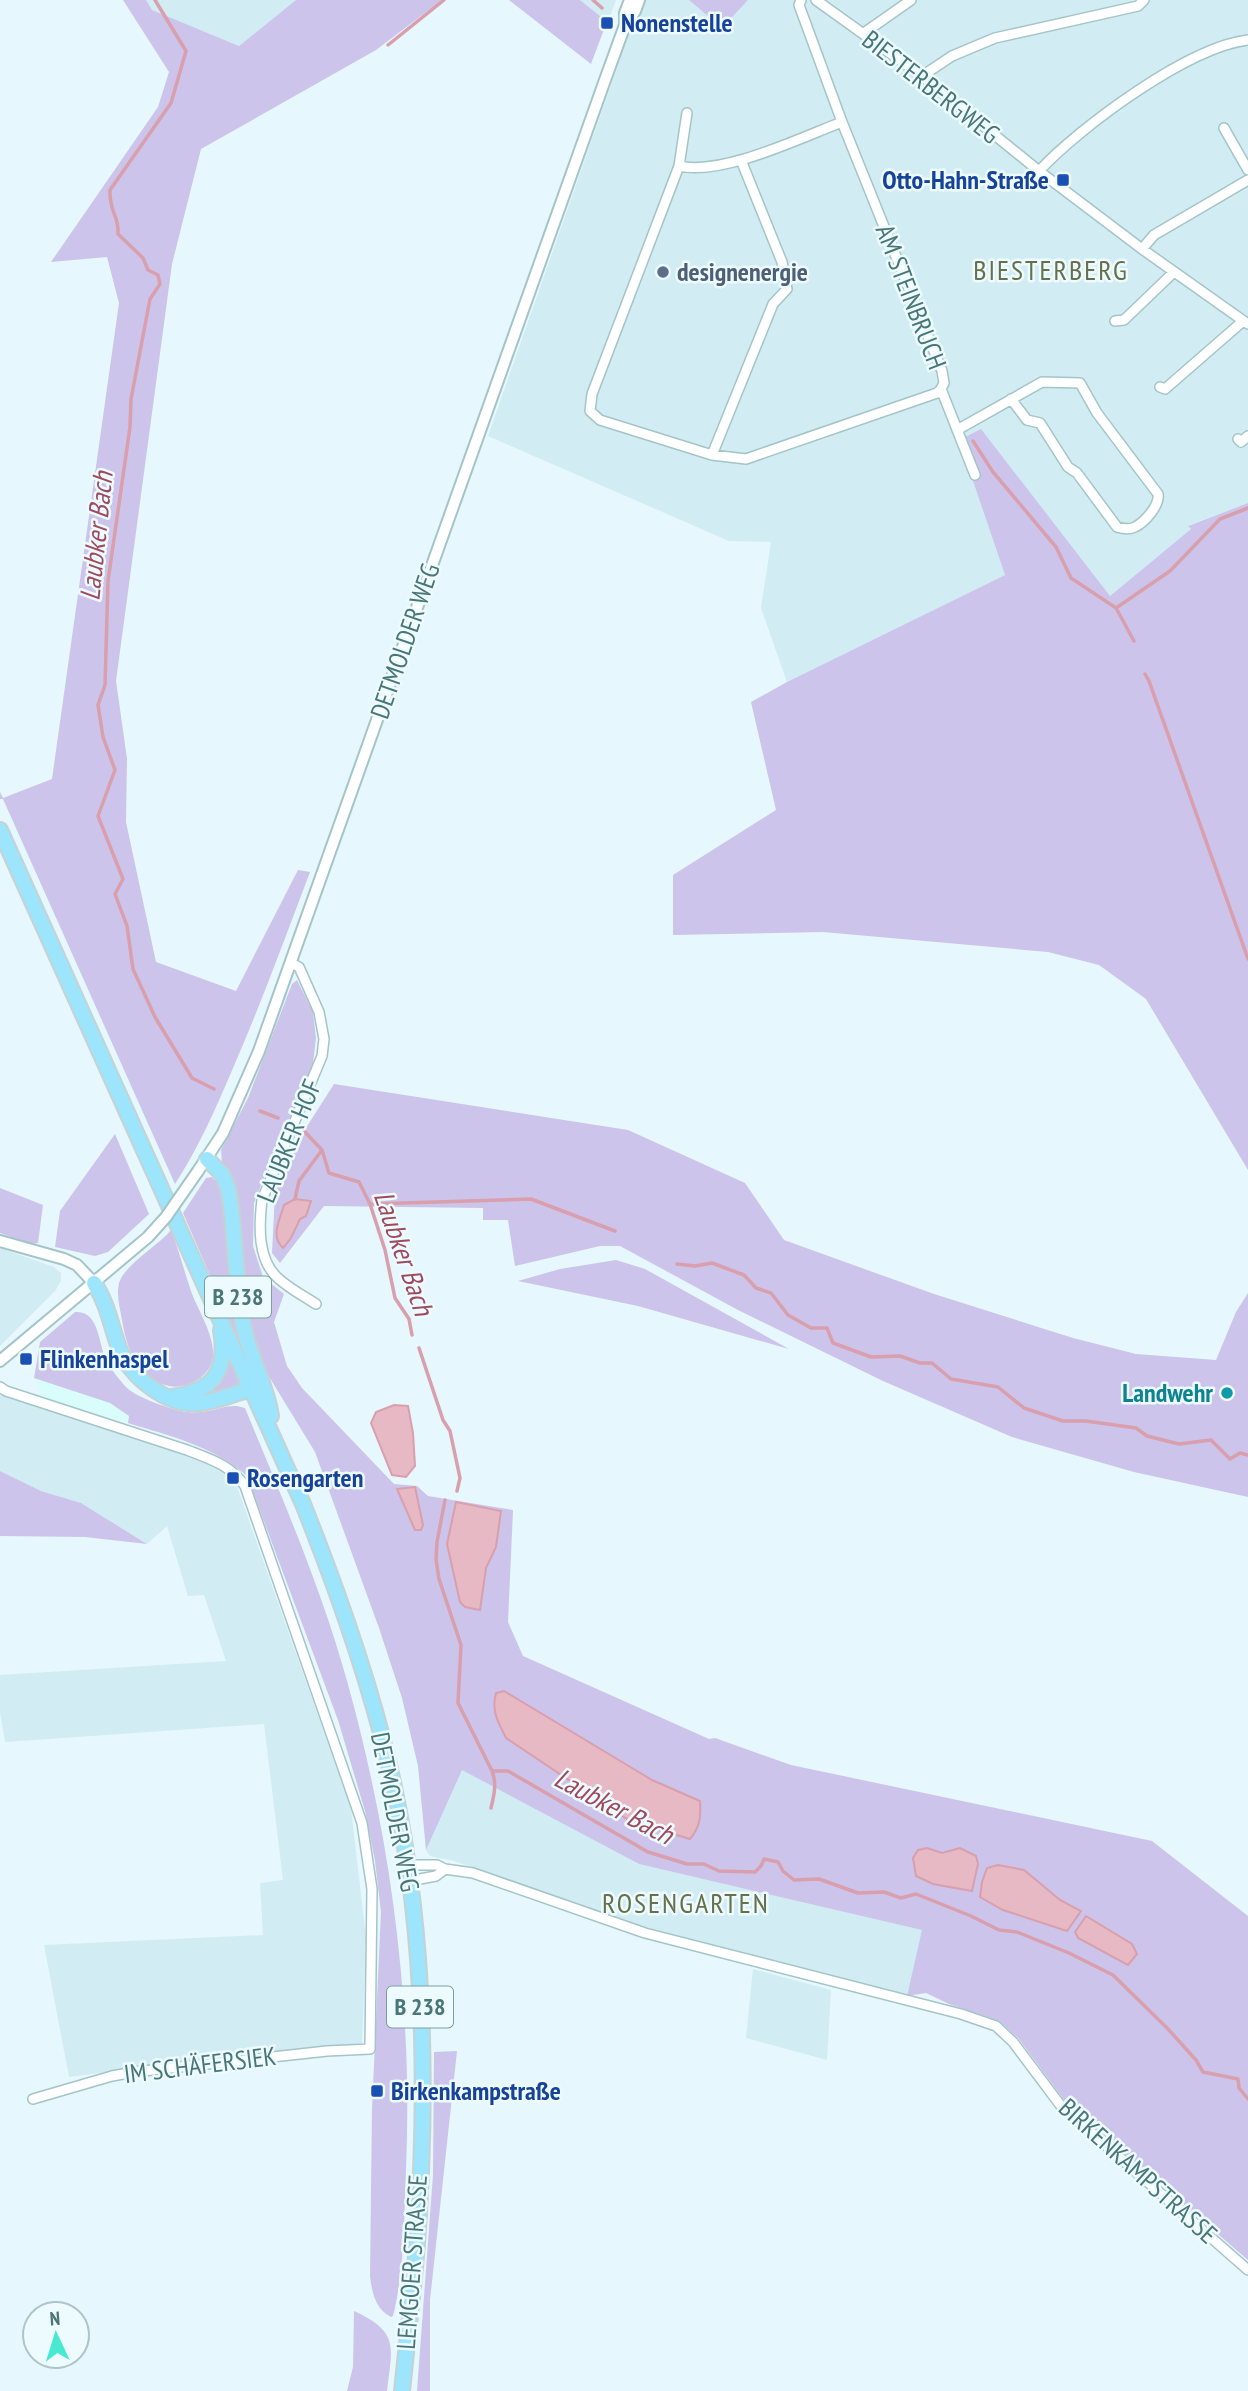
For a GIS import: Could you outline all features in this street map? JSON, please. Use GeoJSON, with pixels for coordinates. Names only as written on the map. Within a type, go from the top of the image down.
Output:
{"type":"FeatureCollection","features":[{"type":"Feature","properties":{"kind":"main road","name":"B 238"},"geometry":{"type":"LineString","coordinates":[[0,830],[275,1438]]}},
{"type":"Feature","properties":{"kind":"main road","name":"B 238"},"geometry":{"type":"LineString","coordinates":[[202,1165],[222,1174],[229,1188],[240,1307],[252,1361],[268,1398],[275,1438]]}},
{"type":"Feature","properties":{"kind":"main road"},"geometry":{"type":"LineString","coordinates":[[94,1283],[103,1296],[119,1346],[129,1365],[143,1381],[188,1404],[201,1403],[253,1388]]}},
{"type":"Feature","properties":{"kind":"main road"},"geometry":{"type":"LineString","coordinates":[[170,1397],[187,1395],[204,1388],[214,1379],[223,1355],[218,1313]]}},
{"type":"Feature","properties":{"kind":"main road","name":"DETMOLDER WEG"},"geometry":{"type":"LineString","coordinates":[[275,1438],[335,1584],[389,1765],[410,1881],[417,1955],[422,2054],[421,2133]]}},
{"type":"Feature","properties":{"kind":"main road","name":"LEMGOER STRASSE"},"geometry":{"type":"LineString","coordinates":[[402,2391],[417,2243],[421,2133]]}},
{"type":"Feature","properties":{"kind":"street","name":"DETMOLDER WEG"},"geometry":{"type":"LineString","coordinates":[[625,25],[625,13],[630,0]]}},
{"type":"Feature","properties":{"kind":"street","name":"DETMOLDER WEG"},"geometry":{"type":"LineString","coordinates":[[0,1361],[148,1237],[166,1217],[223,1132],[248,1079],[625,25],[639,0]]}},
{"type":"Feature","properties":{"kind":"street","name":"AM STEINBRUCH"},"geometry":{"type":"LineString","coordinates":[[801,0],[799,5],[842,122],[942,371],[944,383],[941,388],[975,475]]}},
{"type":"Feature","properties":{"kind":"street","name":"BIESTERBERGWEG"},"geometry":{"type":"LineString","coordinates":[[816,0],[922,76],[1039,171],[1245,323]]}},
{"type":"Feature","properties":{"kind":"street"},"geometry":{"type":"LineString","coordinates":[[864,33],[911,0]]}},
{"type":"Feature","properties":{"kind":"street"},"geometry":{"type":"LineString","coordinates":[[922,76],[952,56],[996,38],[1138,6],[1144,0]]}},
{"type":"Feature","properties":{"kind":"street"},"geometry":{"type":"LineString","coordinates":[[1039,171],[1059,149],[1083,129],[1129,97],[1220,46],[1248,40]]}},
{"type":"Feature","properties":{"kind":"street"},"geometry":{"type":"LineString","coordinates":[[687,113],[679,166],[592,394],[590,411],[600,420],[712,455],[746,459],[937,393],[941,388]]}},
{"type":"Feature","properties":{"kind":"street"},"geometry":{"type":"LineString","coordinates":[[679,166],[694,170],[741,160],[842,122]]}},
{"type":"Feature","properties":{"kind":"street"},"geometry":{"type":"LineString","coordinates":[[1224,128],[1248,170]]}},
{"type":"Feature","properties":{"kind":"street"},"geometry":{"type":"LineString","coordinates":[[712,455],[773,304],[787,289],[782,262],[741,160]]}},
{"type":"Feature","properties":{"kind":"street"},"geometry":{"type":"LineString","coordinates":[[1142,248],[1154,235],[1248,180]]}},
{"type":"Feature","properties":{"kind":"street"},"geometry":{"type":"LineString","coordinates":[[1115,321],[1124,320],[1174,272]]}},
{"type":"Feature","properties":{"kind":"street"},"geometry":{"type":"LineString","coordinates":[[1160,387],[1165,389],[1245,323]]}},
{"type":"Feature","properties":{"kind":"street"},"geometry":{"type":"LineString","coordinates":[[957,430],[1011,399],[1041,382],[1080,383],[1097,413],[1158,494],[1155,508],[1135,527],[1125,530],[1117,527],[1077,473],[1068,467],[1040,424],[1027,419],[1011,399]]}},
{"type":"Feature","properties":{"kind":"street","name":"LAUBKER HOF"},"geometry":{"type":"LineString","coordinates":[[291,963],[299,967],[319,1012],[324,1039],[316,1074],[262,1200],[261,1243],[270,1270],[278,1279],[316,1304]]}},
{"type":"Feature","properties":{"kind":"street"},"geometry":{"type":"LineString","coordinates":[[0,1241],[64,1259],[77,1265],[94,1283]]}},
{"type":"Feature","properties":{"kind":"street","name":"DETMOLDER WEG"},"geometry":{"type":"LineString","coordinates":[[0,1387],[216,1461],[237,1475],[245,1486],[362,1823],[372,1889],[370,2049]]}},
{"type":"Feature","properties":{"kind":"street","name":"BIRKENKAMPSTRASSE"},"geometry":{"type":"LineString","coordinates":[[407,1865],[437,1866],[474,1873],[645,1933],[961,2014],[996,2026],[1013,2042],[1061,2106],[1248,2270]]}},
{"type":"Feature","properties":{"kind":"street","name":"BIRKENKAMPSTRASSE"},"geometry":{"type":"LineString","coordinates":[[410,1881],[436,1876],[445,1869]]}},
{"type":"Feature","properties":{"kind":"street","name":"IM SCHÄFERSIEK"},"geometry":{"type":"LineString","coordinates":[[33,2099],[134,2072],[327,2051],[370,2049]]}},
{"type":"Feature","properties":{"kind":"shaded area"},"geometry":{"type":"Polygon","coordinates":[[[123,0],[146,0],[152,10],[239,46],[296,0],[442,0],[376,50],[201,149],[172,264],[116,681],[127,759],[126,822],[156,962],[236,991],[298,870],[310,872],[227,1083],[214,1113],[175,1184],[3,799],[0,799],[0,792],[3,798],[52,779],[119,303],[107,257],[51,262],[158,107],[169,72],[123,0]]]}},
{"type":"Feature","properties":{"kind":"shaded area"},"geometry":{"type":"Polygon","coordinates":[[[146,0],[296,0],[239,46],[151,10],[146,0]]]}},
{"type":"Feature","properties":{"kind":"shaded area"},"geometry":{"type":"Polygon","coordinates":[[[509,0],[580,0],[605,20],[606,24],[591,64],[509,0]]]}},
{"type":"Feature","properties":{"kind":"shaded area"},"geometry":{"type":"Polygon","coordinates":[[[580,0],[616,0],[609,19],[605,20],[580,0]]]}},
{"type":"Feature","properties":{"kind":"shaded area"},"geometry":{"type":"Polygon","coordinates":[[[643,0],[689,0],[722,28],[748,0],[1248,0],[1248,503],[1189,525],[1191,529],[1110,596],[959,440],[1005,575],[787,682],[761,608],[771,542],[729,541],[488,436],[643,0]]]}},
{"type":"Feature","properties":{"kind":"shaded area"},"geometry":{"type":"Polygon","coordinates":[[[689,0],[748,0],[722,28],[689,0]]]}},
{"type":"Feature","properties":{"kind":"shaded area"},"geometry":{"type":"Polygon","coordinates":[[[981,429],[1110,596],[1191,529],[1188,526],[1248,503],[1248,1170],[1146,999],[1099,965],[1048,952],[823,932],[673,935],[673,875],[776,810],[751,702],[1005,575],[959,440],[981,429]]]}},
{"type":"Feature","properties":{"kind":"shaded area"},"geometry":{"type":"Polygon","coordinates":[[[297,980],[313,1012],[316,1038],[312,1071],[275,1149],[254,1203],[253,1246],[263,1277],[284,1294],[274,1322],[287,1366],[302,1388],[394,1484],[417,1486],[428,1496],[513,1510],[508,1622],[523,1656],[709,1739],[715,1738],[791,1765],[1152,1841],[1248,1916],[1248,2260],[1067,2104],[1018,2038],[999,2021],[926,1993],[907,1996],[922,1930],[639,1864],[462,1770],[426,1850],[418,1766],[402,1698],[315,1452],[268,1375],[260,1355],[245,1309],[222,1165],[221,1150],[248,1098],[292,984],[297,980]],[[456,1502],[480,1610],[486,1568],[496,1547],[456,1502]],[[504,1691],[506,1738],[690,1839],[652,1780],[504,1691]]]}},
{"type":"Feature","properties":{"kind":"shaded area"},"geometry":{"type":"Polygon","coordinates":[[[334,1084],[628,1130],[745,1183],[784,1240],[934,1294],[1073,1338],[1136,1354],[1216,1360],[1236,1312],[1248,1293],[1248,1497],[1134,1472],[1012,1437],[883,1381],[738,1310],[620,1246],[600,1246],[515,1266],[508,1220],[483,1220],[483,1208],[324,1206],[280,1263],[272,1253],[275,1193],[297,1142],[334,1084]]]}},
{"type":"Feature","properties":{"kind":"shaded area"},"geometry":{"type":"Polygon","coordinates":[[[115,1134],[149,1214],[108,1252],[95,1256],[55,1247],[60,1211],[115,1134]]]}},
{"type":"Feature","properties":{"kind":"shaded area"},"geometry":{"type":"Polygon","coordinates":[[[212,1177],[223,1189],[233,1307],[240,1333],[236,1335],[183,1213],[206,1178],[212,1177]]]}},
{"type":"Feature","properties":{"kind":"shaded area"},"geometry":{"type":"Polygon","coordinates":[[[0,1188],[43,1205],[38,1243],[31,1244],[0,1233],[0,1188]]]}},
{"type":"Feature","properties":{"kind":"shaded area"},"geometry":{"type":"Polygon","coordinates":[[[171,1230],[213,1349],[211,1364],[203,1376],[190,1384],[176,1387],[154,1380],[134,1358],[128,1346],[118,1292],[122,1276],[171,1230]]]}},
{"type":"Feature","properties":{"kind":"shaded area"},"geometry":{"type":"Polygon","coordinates":[[[0,1248],[54,1267],[61,1273],[61,1281],[55,1291],[0,1346],[0,1248]]]}},
{"type":"Feature","properties":{"kind":"shaded area"},"geometry":{"type":"Polygon","coordinates":[[[616,1260],[645,1269],[789,1349],[638,1306],[518,1281],[560,1269],[616,1260]]]}},
{"type":"Feature","properties":{"kind":"shaded area"},"geometry":{"type":"Polygon","coordinates":[[[75,1312],[83,1313],[94,1322],[107,1362],[132,1392],[181,1411],[206,1411],[231,1406],[245,1408],[300,1543],[337,1646],[376,1800],[396,1922],[402,1984],[407,2107],[405,2205],[400,2280],[391,2317],[378,2305],[370,2276],[372,2109],[381,1912],[365,1811],[338,1720],[247,1476],[205,1449],[128,1423],[129,1416],[110,1403],[34,1378],[40,1342],[75,1312]]]}},
{"type":"Feature","properties":{"kind":"shaded area"},"geometry":{"type":"Polygon","coordinates":[[[230,1358],[240,1380],[236,1388],[195,1397],[230,1358]]]}},
{"type":"Feature","properties":{"kind":"shaded area"},"geometry":{"type":"Polygon","coordinates":[[[34,1378],[110,1403],[130,1417],[128,1423],[42,1398],[34,1378]]]}},
{"type":"Feature","properties":{"kind":"shaded area"},"geometry":{"type":"Polygon","coordinates":[[[0,1395],[191,1457],[228,1473],[235,1481],[351,1809],[366,1938],[362,2043],[69,2077],[44,1945],[263,1935],[260,1883],[283,1880],[264,1724],[5,1742],[0,1712],[0,1675],[226,1661],[204,1595],[188,1596],[167,1526],[147,1544],[81,1503],[41,1491],[0,1471],[0,1395]]]}},
{"type":"Feature","properties":{"kind":"shaded area"},"geometry":{"type":"Polygon","coordinates":[[[0,1471],[41,1491],[81,1503],[147,1544],[85,1537],[0,1536],[0,1471]]]}},
{"type":"Feature","properties":{"kind":"shaded area"},"geometry":{"type":"Polygon","coordinates":[[[461,1769],[639,1864],[923,1930],[907,1996],[646,1927],[454,1861],[430,1856],[426,1850],[461,1769]]]}},
{"type":"Feature","properties":{"kind":"shaded area"},"geometry":{"type":"Polygon","coordinates":[[[753,1969],[831,1990],[827,2060],[746,2038],[753,1969]]]}},
{"type":"Feature","properties":{"kind":"shaded area"},"geometry":{"type":"Polygon","coordinates":[[[457,2051],[430,2300],[430,2391],[417,2391],[433,2175],[434,2052],[457,2051]]]}},
{"type":"Feature","properties":{"kind":"shaded area"},"geometry":{"type":"Polygon","coordinates":[[[354,2311],[379,2326],[390,2342],[387,2391],[347,2391],[353,2367],[354,2311]]]}},
{"type":"Feature","properties":{"kind":"water"},"geometry":{"type":"Polygon","coordinates":[[[295,1199],[311,1201],[306,1216],[300,1219],[283,1248],[277,1238],[277,1228],[284,1205],[295,1199]]]}},
{"type":"Feature","properties":{"kind":"water"},"geometry":{"type":"Polygon","coordinates":[[[394,1405],[408,1406],[413,1433],[415,1466],[406,1477],[392,1475],[371,1423],[376,1412],[394,1405]]]}},
{"type":"Feature","properties":{"kind":"water"},"geometry":{"type":"Polygon","coordinates":[[[415,1487],[423,1525],[421,1530],[415,1530],[397,1489],[415,1487]]]}},
{"type":"Feature","properties":{"kind":"water"},"geometry":{"type":"Polygon","coordinates":[[[456,1502],[501,1511],[496,1547],[486,1568],[480,1610],[465,1607],[460,1602],[447,1544],[456,1502]]]}},
{"type":"Feature","properties":{"kind":"water"},"geometry":{"type":"Polygon","coordinates":[[[504,1691],[652,1780],[700,1801],[699,1822],[690,1839],[630,1821],[506,1738],[494,1705],[496,1693],[504,1691]]]}},
{"type":"Feature","properties":{"kind":"water"},"geometry":{"type":"Polygon","coordinates":[[[927,1848],[942,1853],[960,1848],[976,1856],[978,1864],[972,1891],[933,1884],[916,1876],[913,1858],[918,1850],[927,1848]]]}},
{"type":"Feature","properties":{"kind":"water"},"geometry":{"type":"Polygon","coordinates":[[[998,1865],[1024,1870],[1060,1900],[1081,1911],[1067,1931],[1003,1910],[980,1897],[987,1868],[998,1865]]]}},
{"type":"Feature","properties":{"kind":"water"},"geometry":{"type":"Polygon","coordinates":[[[1086,1916],[1132,1944],[1137,1954],[1128,1965],[1078,1938],[1075,1932],[1086,1916]]]}},
{"type":"Feature","properties":{"kind":"waterway","name":"Laubker Bach"},"geometry":{"type":"LineString","coordinates":[[155,0],[186,51],[171,103],[110,190],[118,234],[143,258],[148,270],[158,275],[160,284],[150,299],[131,399],[130,427],[108,581],[105,685],[98,705],[103,737],[115,770],[98,816],[123,879],[115,894],[127,926],[133,969],[155,1017],[192,1078],[214,1089]]}},
{"type":"Feature","properties":{"kind":"waterway"},"geometry":{"type":"LineString","coordinates":[[388,45],[444,0]]}},
{"type":"Feature","properties":{"kind":"waterway"},"geometry":{"type":"LineString","coordinates":[[593,0],[602,8]]}},
{"type":"Feature","properties":{"kind":"waterway"},"geometry":{"type":"LineString","coordinates":[[973,441],[993,472],[1056,547],[1071,578],[1116,608],[1134,641]]}},
{"type":"Feature","properties":{"kind":"waterway"},"geometry":{"type":"LineString","coordinates":[[1116,608],[1170,571],[1220,519],[1248,508]]}},
{"type":"Feature","properties":{"kind":"waterway"},"geometry":{"type":"LineString","coordinates":[[1145,674],[1248,959]]}},
{"type":"Feature","properties":{"kind":"waterway","name":"Laubker Bach"},"geometry":{"type":"LineString","coordinates":[[260,1111],[278,1118]]}},
{"type":"Feature","properties":{"kind":"waterway","name":"Laubker Bach"},"geometry":{"type":"LineString","coordinates":[[304,1131],[322,1150],[329,1173],[359,1182],[370,1204],[385,1250],[395,1298],[409,1319],[412,1335]]}},
{"type":"Feature","properties":{"kind":"waterway"},"geometry":{"type":"LineString","coordinates":[[295,1199],[299,1181],[322,1150]]}},
{"type":"Feature","properties":{"kind":"waterway"},"geometry":{"type":"LineString","coordinates":[[370,1204],[531,1199],[615,1231]]}},
{"type":"Feature","properties":{"kind":"waterway"},"geometry":{"type":"LineString","coordinates":[[677,1264],[695,1266],[712,1263],[744,1275],[756,1288],[771,1293],[788,1315],[811,1328],[827,1328],[833,1343],[871,1357],[900,1356],[920,1363],[932,1363],[951,1379],[998,1387],[1024,1408],[1063,1421],[1086,1421],[1136,1428],[1147,1436],[1179,1444],[1211,1440],[1230,1459],[1240,1453],[1248,1455]]}},
{"type":"Feature","properties":{"kind":"waterway","name":"Laubker Bach"},"geometry":{"type":"LineString","coordinates":[[419,1348],[443,1420],[450,1431],[460,1478],[457,1491]]}},
{"type":"Feature","properties":{"kind":"waterway","name":"Laubker Bach"},"geometry":{"type":"LineString","coordinates":[[445,1500],[436,1559],[439,1579],[461,1645],[458,1703],[492,1771],[508,1771],[648,1852],[687,1864],[704,1864],[719,1871],[755,1872],[764,1859],[778,1862],[783,1871],[794,1880],[819,1879],[858,1893],[884,1892],[901,1898],[916,1894],[999,1930],[1017,1932],[1069,1953],[1113,1975],[1168,2029],[1196,2060],[1203,2072],[1238,2079],[1239,2088],[1248,2099]]}},
{"type":"Feature","properties":{"kind":"waterway"},"geometry":{"type":"LineString","coordinates":[[491,1808],[495,1785],[492,1771]]}},
{"type":"Feature","properties":{"kind":"place","name":"Nonenstelle"},"geometry":{"type":"Point","coordinates":[607,23]}},
{"type":"Feature","properties":{"kind":"place","name":"Otto-Hahn-Straße"},"geometry":{"type":"Point","coordinates":[1063,180]}},
{"type":"Feature","properties":{"kind":"place","name":"designenergie"},"geometry":{"type":"Point","coordinates":[663,272]}},
{"type":"Feature","properties":{"kind":"place","name":"Flinkenhaspel"},"geometry":{"type":"Point","coordinates":[26,1359]}},
{"type":"Feature","properties":{"kind":"place","name":"Landwehr"},"geometry":{"type":"Point","coordinates":[1227,1393]}},
{"type":"Feature","properties":{"kind":"place","name":"Rosengarten"},"geometry":{"type":"Point","coordinates":[233,1478]}},
{"type":"Feature","properties":{"kind":"place","name":"Birkenkampstraße"},"geometry":{"type":"Point","coordinates":[377,2091]}},
{"type":"Feature","properties":{"kind":"district","name":"BIESTERBERG"},"geometry":{"type":"Point","coordinates":[1051,270]}},
{"type":"Feature","properties":{"kind":"district","name":"ROSENGARTEN"},"geometry":{"type":"Point","coordinates":[686,1903]}}]}
